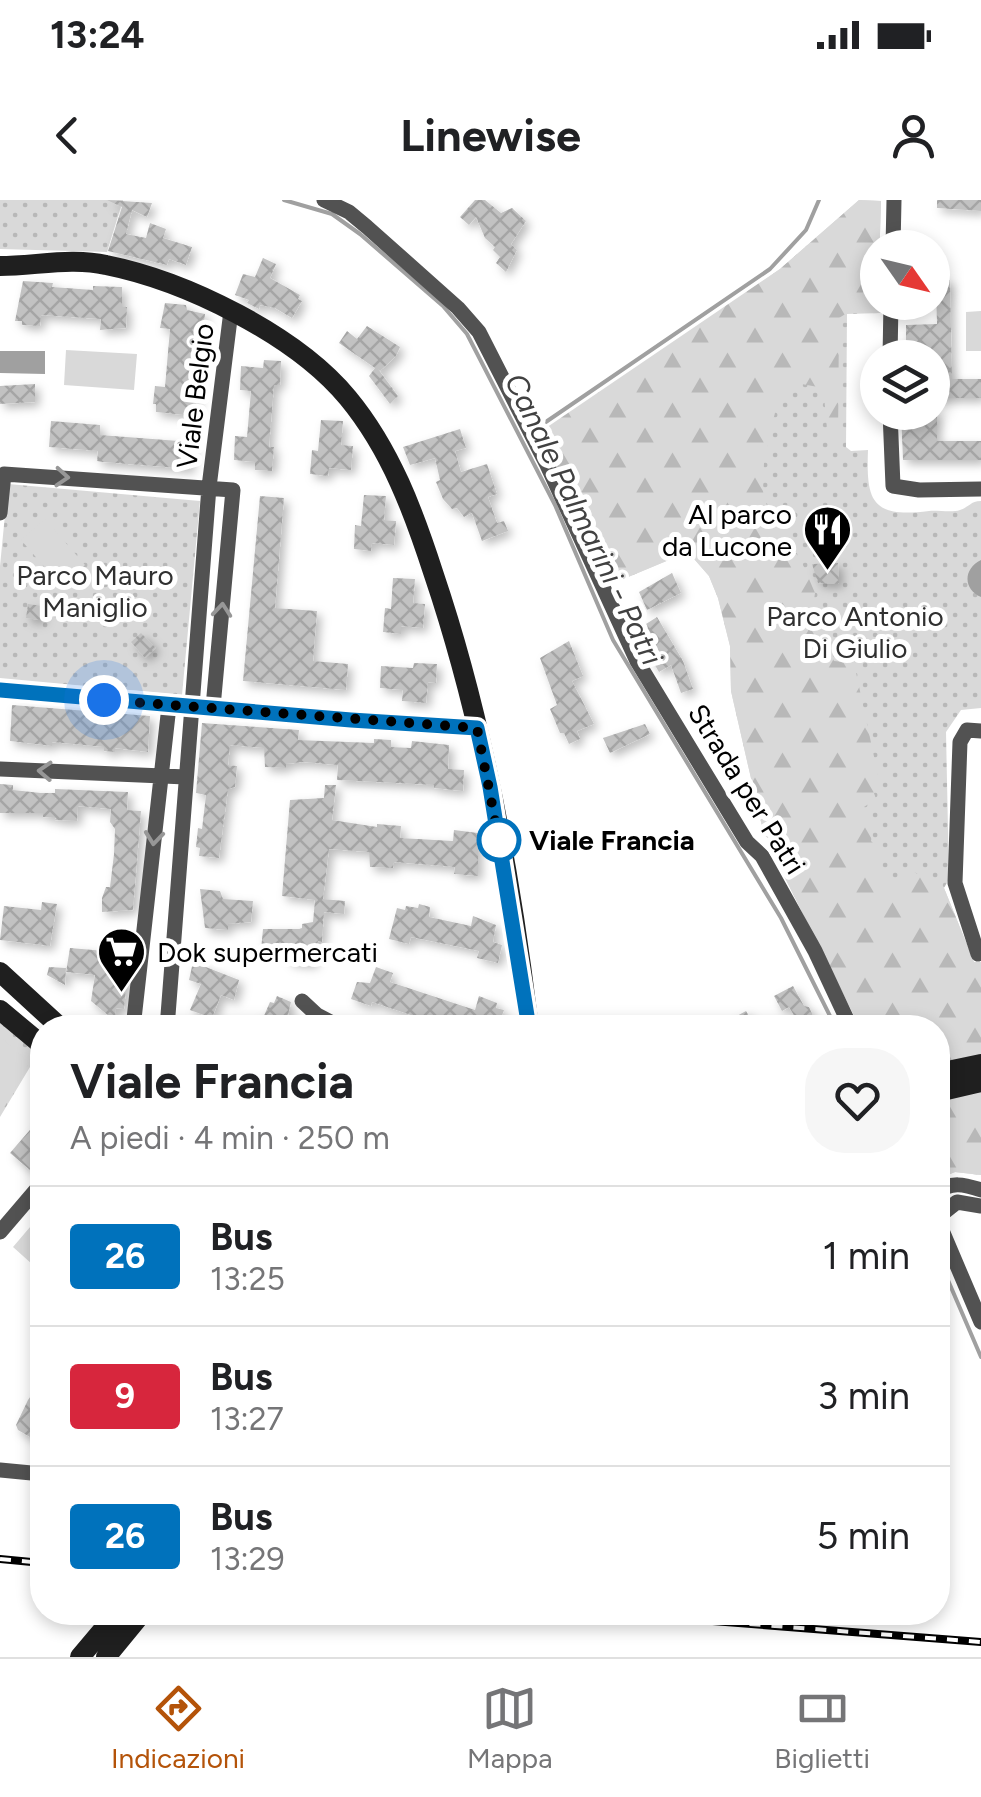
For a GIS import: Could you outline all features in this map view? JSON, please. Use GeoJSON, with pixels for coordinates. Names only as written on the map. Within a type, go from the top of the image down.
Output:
{"type":"FeatureCollection","features":[{"type":"Feature","properties":{"kind":"street","name":"Strada per Patri"},"geometry":{"type":"LineString","coordinates":[[324,200],[367,227],[458,308],[479,332],[545,462],[637,661],[747,842],[762,856],[815,951],[845,1015]]}},
{"type":"Feature","properties":{"kind":"street"},"geometry":{"type":"LineString","coordinates":[[893,230],[894,200]]}},
{"type":"Feature","properties":{"kind":"street"},"geometry":{"type":"LineString","coordinates":[[0,266],[105,264],[231,311],[307,358],[348,398],[376,436],[418,524],[462,664],[490,787],[527,1015]]}},
{"type":"Feature","properties":{"kind":"street","name":"Viale Belgio"},"geometry":{"type":"LineString","coordinates":[[168,1015],[209,487],[231,311]]}},
{"type":"Feature","properties":{"kind":"street"},"geometry":{"type":"LineString","coordinates":[[890,430],[890,480],[899,490],[981,489]]}},
{"type":"Feature","properties":{"kind":"street"},"geometry":{"type":"LineString","coordinates":[[0,513],[4,474],[209,487]]}},
{"type":"Feature","properties":{"kind":"street","name":"Viale Belgio"},"geometry":{"type":"LineString","coordinates":[[209,487],[233,490],[212,708]]}},
{"type":"Feature","properties":{"kind":"street"},"geometry":{"type":"LineString","coordinates":[[0,690],[477,728]]}},
{"type":"Feature","properties":{"kind":"street"},"geometry":{"type":"LineString","coordinates":[[135,1015],[169,706]]}},
{"type":"Feature","properties":{"kind":"street"},"geometry":{"type":"LineString","coordinates":[[979,954],[955,884],[960,742],[967,730],[981,731]]}},
{"type":"Feature","properties":{"kind":"street"},"geometry":{"type":"LineString","coordinates":[[0,768],[186,777]]}},
{"type":"Feature","properties":{"kind":"street"},"geometry":{"type":"LineString","coordinates":[[141,964],[173,966]]}},
{"type":"Feature","properties":{"kind":"street"},"geometry":{"type":"LineString","coordinates":[[0,972],[48,1015]]}},
{"type":"Feature","properties":{"kind":"street"},"geometry":{"type":"LineString","coordinates":[[302,1001],[318,1015]]}},
{"type":"Feature","properties":{"kind":"street"},"geometry":{"type":"LineString","coordinates":[[0,1010],[30,1035]]}},
{"type":"Feature","properties":{"kind":"street"},"geometry":{"type":"LineString","coordinates":[[950,1071],[981,1064]]}},
{"type":"Feature","properties":{"kind":"street"},"geometry":{"type":"LineString","coordinates":[[950,1089],[981,1082]]}},
{"type":"Feature","properties":{"kind":"street"},"geometry":{"type":"LineString","coordinates":[[950,1187],[962,1184],[981,1190]]}},
{"type":"Feature","properties":{"kind":"street"},"geometry":{"type":"LineString","coordinates":[[0,1232],[30,1197]]}},
{"type":"Feature","properties":{"kind":"street"},"geometry":{"type":"LineString","coordinates":[[950,1208],[957,1202],[981,1206]]}},
{"type":"Feature","properties":{"kind":"street"},"geometry":{"type":"LineString","coordinates":[[950,1248],[981,1322]]}},
{"type":"Feature","properties":{"kind":"street"},"geometry":{"type":"LineString","coordinates":[[0,1470],[30,1473]]}},
{"type":"Feature","properties":{"kind":"street"},"geometry":{"type":"LineString","coordinates":[[80,1657],[107,1625]]}},
{"type":"Feature","properties":{"kind":"street"},"geometry":{"type":"LineString","coordinates":[[106,1657],[132,1625]]}},
{"type":"Feature","properties":{"kind":"green space"},"geometry":{"type":"Polygon","coordinates":[[[0,200],[123,200],[107,252],[0,249],[0,200]]]}},
{"type":"Feature","properties":{"kind":"green space","name":"Parco Antonio Di Giulio"},"geometry":{"type":"Polygon","coordinates":[[[859,200],[881,201],[880,230],[860,230],[860,314],[847,314],[846,447],[851,451],[868,450],[871,494],[884,508],[910,513],[953,511],[981,501],[981,708],[961,710],[946,732],[949,879],[944,888],[974,962],[981,962],[981,1175],[950,1174],[950,1015],[854,1015],[784,876],[779,846],[764,835],[731,691],[730,646],[709,576],[688,552],[609,585],[684,336],[780,269],[859,200]]]}},
{"type":"Feature","properties":{"kind":"green space","name":"Parco Antonio Di Giulio"},"geometry":{"type":"Polygon","coordinates":[[[859,200],[881,201],[880,230],[860,230],[860,313],[847,313],[839,318],[838,440],[828,440],[824,396],[818,387],[796,383],[778,399],[764,463],[763,491],[770,517],[800,558],[815,593],[812,613],[834,661],[854,663],[879,780],[876,799],[864,807],[863,815],[873,828],[871,841],[882,852],[877,862],[879,875],[900,884],[908,880],[912,871],[944,888],[974,962],[981,962],[981,1175],[950,1174],[950,1015],[854,1015],[784,876],[779,846],[764,835],[731,691],[730,646],[709,576],[688,552],[609,585],[537,434],[780,269],[859,200]]]}},
{"type":"Feature","properties":{"kind":"green space"},"geometry":{"type":"Polygon","coordinates":[[[981,311],[981,351],[966,351],[966,312],[981,311]]]}},
{"type":"Feature","properties":{"kind":"green space"},"geometry":{"type":"Polygon","coordinates":[[[66,350],[137,354],[134,390],[64,385],[66,350]]]}},
{"type":"Feature","properties":{"kind":"green space","name":"Parco Mauro Maniglio"},"geometry":{"type":"Polygon","coordinates":[[[8,484],[200,501],[182,695],[0,678],[0,566],[8,484]]]}},
{"type":"Feature","properties":{"kind":"green space"},"geometry":{"type":"Polygon","coordinates":[[[45,519],[85,565],[61,586],[21,540],[45,519]]]}},
{"type":"Feature","properties":{"kind":"green space"},"geometry":{"type":"Polygon","coordinates":[[[0,1018],[30,1044],[30,1067],[0,1117],[0,1018]]]}},
{"type":"Feature","properties":{"kind":"green space"},"geometry":{"type":"Polygon","coordinates":[[[0,1036],[29,1063],[0,1115],[0,1036]]]}},
{"type":"Feature","properties":{"kind":"green space"},"geometry":{"type":"Polygon","coordinates":[[[30,1227],[30,1262],[13,1247],[30,1227]]]}},
{"type":"Feature","properties":{"kind":"shaded area"},"geometry":{"type":"Polygon","coordinates":[[[0,351],[45,351],[45,374],[0,373],[0,351]]]}},
{"type":"Feature","properties":{"kind":"shaded area"},"geometry":{"type":"Polygon","coordinates":[[[981,560],[981,597],[968,584],[968,574],[981,560]]]}},
{"type":"Feature","properties":{"kind":"building"},"geometry":{"type":"Polygon","coordinates":[[[107,200],[152,203],[147,217],[132,210],[126,234],[146,238],[150,223],[166,229],[163,238],[192,247],[186,265],[169,259],[167,265],[108,251],[122,207],[107,200]]]}},
{"type":"Feature","properties":{"kind":"building"},"geometry":{"type":"Polygon","coordinates":[[[475,200],[485,200],[501,213],[512,208],[526,221],[511,244],[517,250],[506,272],[496,263],[500,257],[485,238],[476,217],[469,225],[460,217],[475,200]]]}},
{"type":"Feature","properties":{"kind":"building"},"geometry":{"type":"Polygon","coordinates":[[[937,200],[981,200],[981,211],[937,208],[937,200]]]}},
{"type":"Feature","properties":{"kind":"building"},"geometry":{"type":"Polygon","coordinates":[[[263,258],[276,264],[270,278],[300,295],[298,299],[302,301],[292,318],[275,308],[260,305],[259,309],[235,295],[243,274],[255,277],[263,258]]]}},
{"type":"Feature","properties":{"kind":"building"},"geometry":{"type":"Polygon","coordinates":[[[950,280],[952,379],[981,379],[981,398],[950,398],[950,340],[906,340],[906,325],[937,324],[937,320],[950,320],[950,280]]]}},
{"type":"Feature","properties":{"kind":"building"},"geometry":{"type":"Polygon","coordinates":[[[23,281],[93,290],[93,286],[122,287],[122,306],[127,307],[126,328],[100,330],[101,319],[41,315],[40,326],[22,325],[22,321],[15,321],[23,281]]]}},
{"type":"Feature","properties":{"kind":"building"},"geometry":{"type":"Polygon","coordinates":[[[165,303],[186,305],[187,310],[205,314],[202,342],[197,342],[193,380],[199,381],[194,416],[156,412],[153,404],[155,386],[165,387],[170,329],[160,328],[165,303]]]}},
{"type":"Feature","properties":{"kind":"building"},"geometry":{"type":"Polygon","coordinates":[[[367,326],[400,347],[396,356],[378,369],[398,396],[390,404],[369,376],[375,368],[339,343],[347,331],[357,339],[367,326]]]}},
{"type":"Feature","properties":{"kind":"building"},"geometry":{"type":"Polygon","coordinates":[[[264,360],[281,361],[280,385],[274,385],[269,447],[274,447],[272,471],[255,470],[255,462],[234,460],[235,436],[247,437],[251,391],[240,390],[241,366],[263,368],[264,360]]]}},
{"type":"Feature","properties":{"kind":"building"},"geometry":{"type":"Polygon","coordinates":[[[35,384],[35,402],[0,404],[0,386],[35,384]]]}},
{"type":"Feature","properties":{"kind":"building"},"geometry":{"type":"Polygon","coordinates":[[[321,420],[343,421],[341,445],[353,446],[351,470],[329,468],[328,476],[310,474],[312,450],[318,451],[321,420]]]}},
{"type":"Feature","properties":{"kind":"building"},"geometry":{"type":"Polygon","coordinates":[[[51,421],[100,425],[100,435],[192,442],[190,469],[103,462],[97,461],[98,451],[49,447],[51,421]]]}},
{"type":"Feature","properties":{"kind":"building"},"geometry":{"type":"Polygon","coordinates":[[[460,429],[466,448],[455,451],[461,472],[487,464],[497,494],[488,497],[497,523],[504,521],[508,531],[482,541],[472,513],[464,517],[443,499],[436,482],[440,480],[435,458],[410,465],[403,447],[460,429]]]}},
{"type":"Feature","properties":{"kind":"building"},"geometry":{"type":"Polygon","coordinates":[[[902,430],[937,430],[937,441],[981,441],[981,460],[903,460],[902,430]]]}},
{"type":"Feature","properties":{"kind":"building"},"geometry":{"type":"Polygon","coordinates":[[[364,495],[386,496],[384,520],[396,521],[394,545],[372,543],[371,551],[354,549],[355,525],[361,526],[364,495]]]}},
{"type":"Feature","properties":{"kind":"building"},"geometry":{"type":"Polygon","coordinates":[[[260,496],[284,498],[275,608],[317,611],[313,661],[348,664],[346,690],[243,681],[260,496]]]}},
{"type":"Feature","properties":{"kind":"building","name":"Al parco da Lucone"},"geometry":{"type":"Polygon","coordinates":[[[838,563],[839,584],[818,583],[812,564],[838,563]]]}},
{"type":"Feature","properties":{"kind":"building"},"geometry":{"type":"Polygon","coordinates":[[[672,573],[681,593],[647,610],[639,592],[672,573]]]}},
{"type":"Feature","properties":{"kind":"building"},"geometry":{"type":"Polygon","coordinates":[[[393,578],[415,579],[413,603],[425,604],[423,628],[401,626],[401,634],[383,632],[385,608],[391,609],[393,578]]]}},
{"type":"Feature","properties":{"kind":"building"},"geometry":{"type":"Polygon","coordinates":[[[28,604],[43,606],[41,620],[26,618],[28,604]]]}},
{"type":"Feature","properties":{"kind":"building"},"geometry":{"type":"Polygon","coordinates":[[[657,617],[683,661],[693,689],[681,693],[671,665],[659,672],[635,631],[657,617]]]}},
{"type":"Feature","properties":{"kind":"building"},"geometry":{"type":"Polygon","coordinates":[[[141,633],[156,648],[145,658],[131,642],[141,633]]]}},
{"type":"Feature","properties":{"kind":"building"},"geometry":{"type":"Polygon","coordinates":[[[569,641],[583,676],[572,681],[594,724],[577,731],[580,739],[569,744],[550,709],[557,705],[540,658],[569,641]]]}},
{"type":"Feature","properties":{"kind":"building"},"geometry":{"type":"Polygon","coordinates":[[[414,663],[437,664],[436,683],[428,682],[426,703],[402,701],[403,690],[380,688],[381,666],[413,668],[414,663]]]}},
{"type":"Feature","properties":{"kind":"building"},"geometry":{"type":"Polygon","coordinates":[[[12,705],[150,716],[148,752],[10,741],[12,705]]]}},
{"type":"Feature","properties":{"kind":"building"},"geometry":{"type":"Polygon","coordinates":[[[202,723],[299,730],[298,740],[391,740],[391,747],[411,748],[412,741],[449,745],[448,769],[464,770],[463,791],[434,785],[337,780],[338,765],[303,762],[286,764],[286,768],[265,767],[264,748],[230,745],[228,765],[237,766],[235,787],[228,789],[219,858],[199,856],[198,828],[202,829],[206,795],[196,793],[202,723]]]}},
{"type":"Feature","properties":{"kind":"building"},"geometry":{"type":"Polygon","coordinates":[[[645,724],[650,734],[610,753],[603,738],[645,724]]]}},
{"type":"Feature","properties":{"kind":"building"},"geometry":{"type":"Polygon","coordinates":[[[0,784],[13,785],[13,790],[41,793],[55,793],[55,789],[128,792],[127,810],[141,811],[133,910],[102,912],[114,854],[111,809],[78,806],[77,821],[55,820],[43,817],[43,813],[0,813],[0,784]]]}},
{"type":"Feature","properties":{"kind":"building"},"geometry":{"type":"Polygon","coordinates":[[[325,785],[336,785],[332,820],[377,827],[401,826],[400,838],[453,841],[454,830],[478,833],[478,876],[454,874],[455,867],[394,862],[393,868],[370,867],[369,852],[329,849],[323,899],[345,901],[344,914],[324,912],[322,942],[318,941],[313,964],[289,962],[286,953],[261,950],[263,929],[299,929],[302,924],[313,922],[315,900],[282,896],[290,800],[324,798],[325,785]]]}},
{"type":"Feature","properties":{"kind":"building"},"geometry":{"type":"Polygon","coordinates":[[[200,889],[220,891],[223,899],[253,901],[251,922],[228,924],[228,930],[205,928],[200,889]]]}},
{"type":"Feature","properties":{"kind":"building"},"geometry":{"type":"Polygon","coordinates":[[[42,902],[57,904],[50,946],[0,940],[4,906],[41,910],[42,902]]]}},
{"type":"Feature","properties":{"kind":"building"},"geometry":{"type":"Polygon","coordinates":[[[419,904],[430,907],[429,917],[471,926],[473,916],[496,925],[493,942],[502,945],[498,963],[477,958],[479,951],[411,937],[409,944],[389,939],[397,908],[418,908],[419,904]]]}},
{"type":"Feature","properties":{"kind":"building"},"geometry":{"type":"Polygon","coordinates":[[[106,937],[131,939],[124,1009],[116,1008],[115,1015],[108,1015],[91,1001],[95,975],[66,972],[70,948],[105,951],[106,937]]]}},
{"type":"Feature","properties":{"kind":"building"},"geometry":{"type":"Polygon","coordinates":[[[193,962],[239,980],[234,1000],[221,995],[213,1015],[204,1015],[190,1010],[201,984],[189,980],[193,962]]]}},
{"type":"Feature","properties":{"kind":"building"},"geometry":{"type":"Polygon","coordinates":[[[49,967],[66,968],[65,985],[47,975],[49,967]]]}},
{"type":"Feature","properties":{"kind":"building"},"geometry":{"type":"Polygon","coordinates":[[[376,967],[393,973],[390,982],[475,1010],[479,996],[504,1010],[502,1015],[411,1015],[351,999],[357,982],[370,983],[376,967]]]}},
{"type":"Feature","properties":{"kind":"building"},"geometry":{"type":"Polygon","coordinates":[[[793,986],[813,1015],[794,1015],[789,1007],[782,1011],[774,996],[793,986]]]}},
{"type":"Feature","properties":{"kind":"building"},"geometry":{"type":"Polygon","coordinates":[[[277,996],[291,1002],[288,1015],[264,1015],[270,1002],[274,1003],[277,996]]]}},
{"type":"Feature","properties":{"kind":"building"},"geometry":{"type":"Polygon","coordinates":[[[30,1130],[30,1170],[10,1153],[30,1130]]]}},
{"type":"Feature","properties":{"kind":"building"},"geometry":{"type":"Polygon","coordinates":[[[30,1397],[30,1437],[16,1425],[30,1397]]]}},
{"type":"Feature","properties":{"kind":"waterway","name":"Canale Palmarini - Patri"},"geometry":{"type":"LineString","coordinates":[[284,200],[332,214],[360,234],[443,306],[467,334],[555,505],[613,640],[781,918],[830,1015]]}},
{"type":"Feature","properties":{"kind":"waterway"},"geometry":{"type":"LineString","coordinates":[[537,428],[770,269],[806,230],[819,200]]}},
{"type":"Feature","properties":{"kind":"waterway","name":"Canale Palmarini - Patri"},"geometry":{"type":"LineString","coordinates":[[950,1285],[981,1357]]}},
{"type":"Feature","properties":{"kind":"railway"},"geometry":{"type":"LineString","coordinates":[[0,1559],[30,1562]]}},
{"type":"Feature","properties":{"kind":"railway"},"geometry":{"type":"LineString","coordinates":[[763,1625],[981,1642]]}},
{"type":"Feature","properties":{"kind":"bus line","name":"26"},"geometry":{"type":"LineString","coordinates":[[0,690],[477,728],[527,1015]]}},
{"type":"Feature","properties":{"kind":"place","name":"Al parco da Lucone"},"geometry":{"type":"Point","coordinates":[827,572]}},
{"type":"Feature","properties":{"kind":"place","name":"Viale Francia"},"geometry":{"type":"Point","coordinates":[499,840]}},
{"type":"Feature","properties":{"kind":"place","name":"Dok supermercati"},"geometry":{"type":"Point","coordinates":[122,994]}},
{"type":"Feature","properties":{"kind":"route"},"geometry":{"type":"LineString","coordinates":[[104,700],[477,728],[499,840]]}}]}
